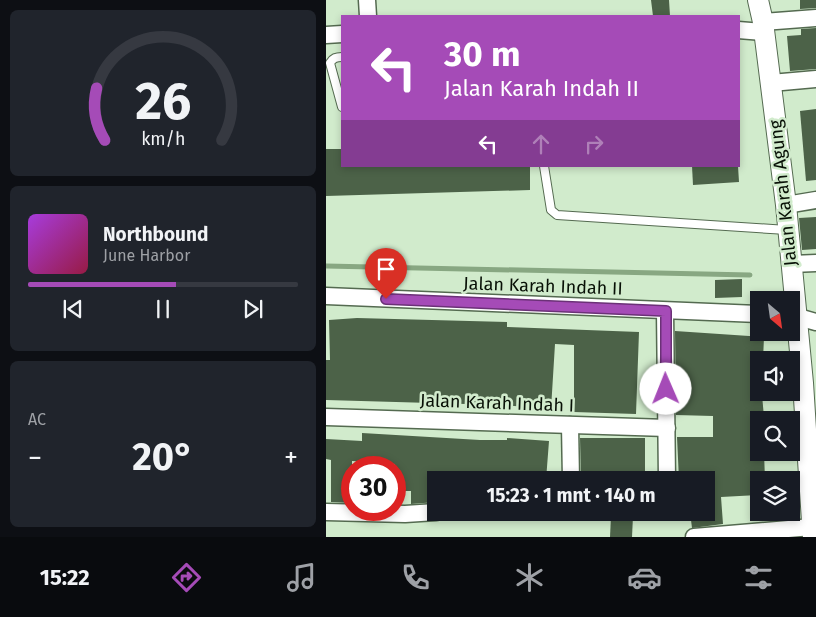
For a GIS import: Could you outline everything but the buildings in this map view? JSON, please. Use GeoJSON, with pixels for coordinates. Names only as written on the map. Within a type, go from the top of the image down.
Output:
{"type":"FeatureCollection","features":[{"type":"Feature","properties":{"kind":"street"},"geometry":{"type":"LineString","coordinates":[[367,0],[368,15]]}},
{"type":"Feature","properties":{"kind":"street","name":"Jalan Karah Agung"},"geometry":{"type":"LineString","coordinates":[[758,0],[771,83],[786,205],[793,291]]}},
{"type":"Feature","properties":{"kind":"street"},"geometry":{"type":"LineString","coordinates":[[740,30],[816,18]]}},
{"type":"Feature","properties":{"kind":"street"},"geometry":{"type":"LineString","coordinates":[[326,35],[341,34]]}},
{"type":"Feature","properties":{"kind":"street"},"geometry":{"type":"LineString","coordinates":[[771,83],[816,80]]}},
{"type":"Feature","properties":{"kind":"street"},"geometry":{"type":"LineString","coordinates":[[786,205],[816,200]]}},
{"type":"Feature","properties":{"kind":"street"},"geometry":{"type":"LineString","coordinates":[[792,264],[816,264]]}},
{"type":"Feature","properties":{"kind":"street","name":"Jalan Karah Indah II"},"geometry":{"type":"LineString","coordinates":[[326,296],[750,314]]}},
{"type":"Feature","properties":{"kind":"street"},"geometry":{"type":"LineString","coordinates":[[666,311],[667,471]]}},
{"type":"Feature","properties":{"kind":"street"},"geometry":{"type":"LineString","coordinates":[[800,317],[816,322]]}},
{"type":"Feature","properties":{"kind":"street","name":"Jalan Karah Agung"},"geometry":{"type":"LineString","coordinates":[[796,341],[813,532]]}},
{"type":"Feature","properties":{"kind":"street","name":"Jalan Karah Indah I"},"geometry":{"type":"LineString","coordinates":[[326,416],[667,428]]}},
{"type":"Feature","properties":{"kind":"street"},"geometry":{"type":"LineString","coordinates":[[570,425],[571,471]]}},
{"type":"Feature","properties":{"kind":"street"},"geometry":{"type":"LineString","coordinates":[[326,512],[405,514],[427,513]]}},
{"type":"Feature","properties":{"kind":"street"},"geometry":{"type":"LineString","coordinates":[[694,537],[813,532]]}},
{"type":"Feature","properties":{"kind":"lane"},"geometry":{"type":"LineString","coordinates":[[341,57],[333,59],[330,63],[341,103]]}},
{"type":"Feature","properties":{"kind":"lane"},"geometry":{"type":"LineString","coordinates":[[544,167],[551,210],[557,215],[788,230]]}},
{"type":"Feature","properties":{"kind":"waterway"},"geometry":{"type":"LineString","coordinates":[[326,266],[750,275]]}},
{"type":"Feature","properties":{"kind":"route"},"geometry":{"type":"LineString","coordinates":[[386,299],[666,311],[666,389]]}}]}
